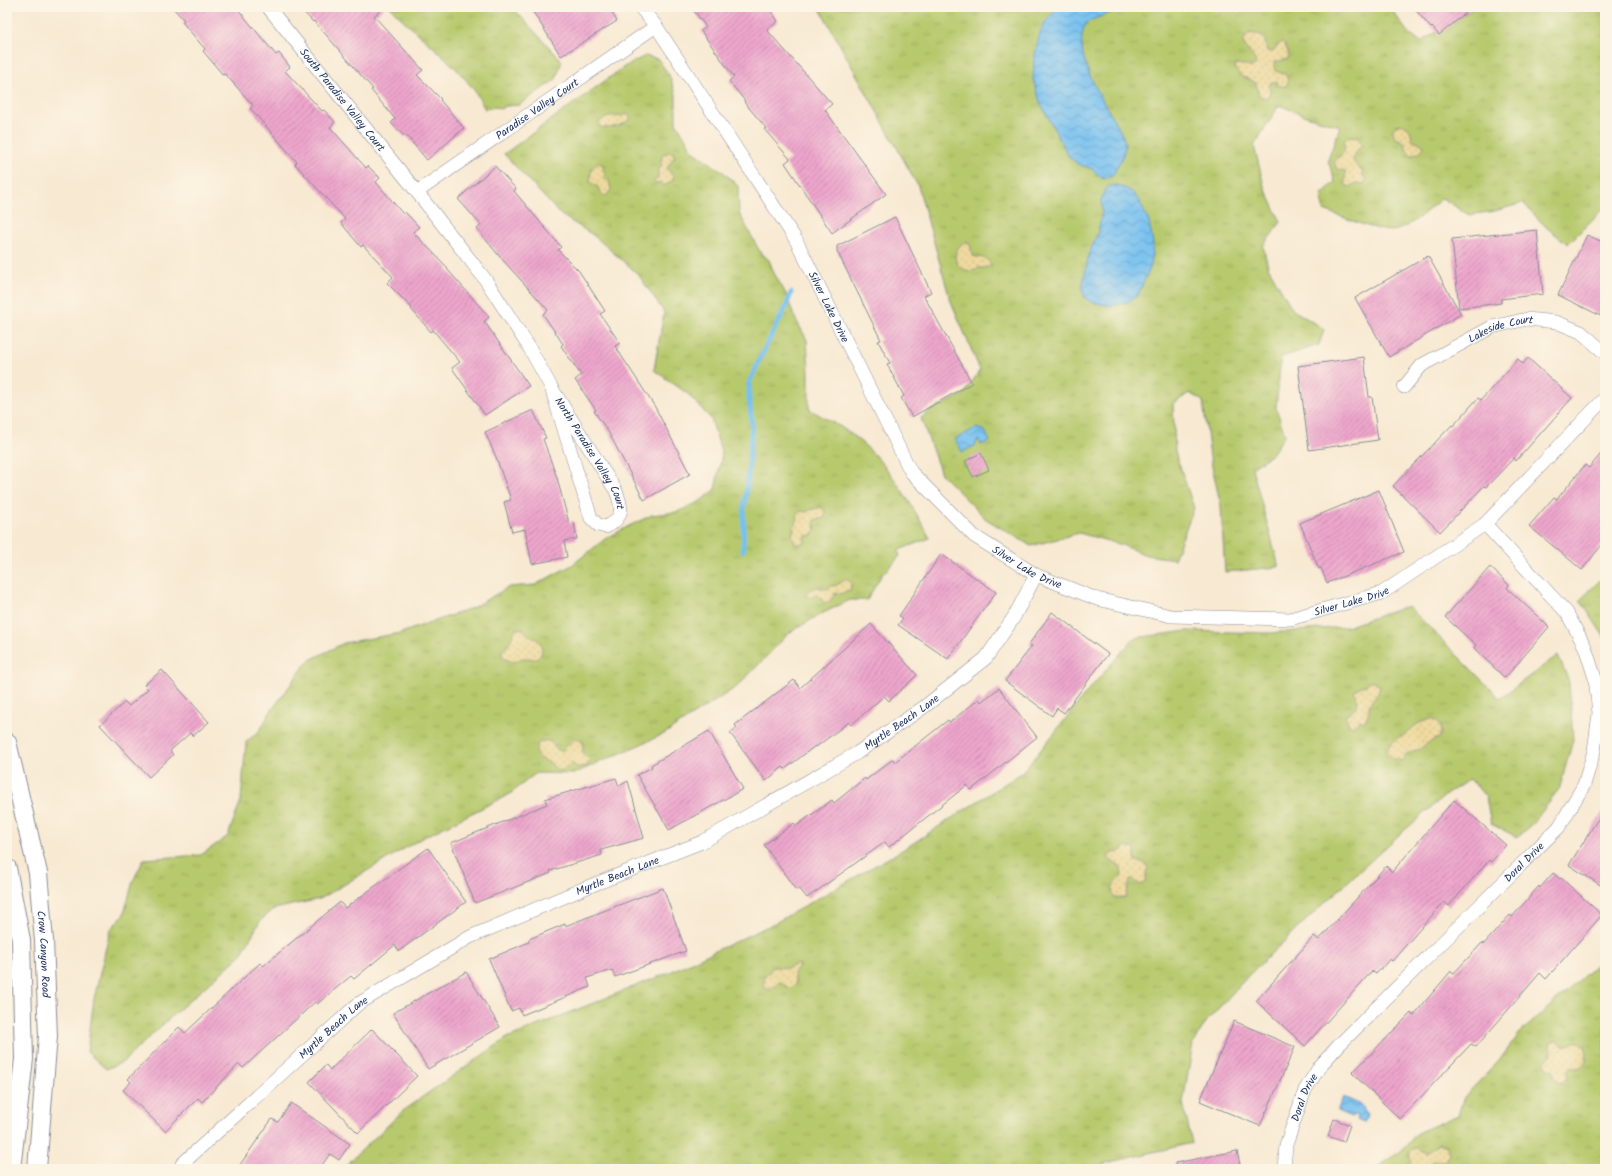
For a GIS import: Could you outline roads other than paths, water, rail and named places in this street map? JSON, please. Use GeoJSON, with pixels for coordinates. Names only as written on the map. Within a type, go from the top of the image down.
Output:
{"type":"FeatureCollection","features":[{"type":"Feature","properties":{"kind":"main road","name":"Crow Canyon Road"},"geometry":{"type":"LineString","coordinates":[[7,742],[38,873],[44,941],[48,1036],[37,1169]]}},
{"type":"Feature","properties":{"kind":"main road","name":"Crow Canyon Road"},"geometry":{"type":"LineString","coordinates":[[7,868],[21,940],[24,1059],[11,1169]]}},
{"type":"Feature","properties":{"kind":"street","name":"South Paradise Valley Court"},"geometry":{"type":"LineString","coordinates":[[268,7],[418,192]]}},
{"type":"Feature","properties":{"kind":"street","name":"Silver Lake Drive"},"geometry":{"type":"LineString","coordinates":[[640,7],[656,26],[796,240],[911,472],[974,536],[1036,575],[1097,599],[1172,616],[1290,619],[1382,593],[1485,524],[1605,398]]}},
{"type":"Feature","properties":{"kind":"street","name":"Silver Lake Drive"},"geometry":{"type":"LineString","coordinates":[[650,7],[656,26]]}},
{"type":"Feature","properties":{"kind":"street","name":"Paradise Valley Court"},"geometry":{"type":"LineString","coordinates":[[418,192],[656,26]]}},
{"type":"Feature","properties":{"kind":"street","name":"North Paradise Valley Court"},"geometry":{"type":"LineString","coordinates":[[418,192],[485,279],[529,347],[551,387],[616,491],[622,504],[620,515],[615,523],[606,527],[598,525],[591,518],[551,387]]}},
{"type":"Feature","properties":{"kind":"street","name":"Lakeside Court"},"geometry":{"type":"LineString","coordinates":[[1404,387],[1422,365],[1492,327],[1527,319],[1556,322],[1581,332],[1605,353]]}},
{"type":"Feature","properties":{"kind":"street","name":"Doral Drive"},"geometry":{"type":"LineString","coordinates":[[1284,1169],[1286,1145],[1302,1097],[1320,1066],[1340,1044],[1559,827],[1584,784],[1594,750],[1599,713],[1595,678],[1585,647],[1567,613],[1485,524]]}},
{"type":"Feature","properties":{"kind":"street","name":"Myrtle Beach Lane"},"geometry":{"type":"LineString","coordinates":[[182,1164],[358,1004],[470,937],[702,842],[857,753],[924,707],[986,658],[1014,617],[1036,575]]}},
{"type":"Feature","properties":{"kind":"water"},"geometry":{"type":"Polygon","coordinates":[[[1056,7],[1124,7],[1087,22],[1082,33],[1084,59],[1089,73],[1095,87],[1125,141],[1123,156],[1113,175],[1103,179],[1092,169],[1078,164],[1069,157],[1040,102],[1033,79],[1034,58],[1040,33],[1044,23],[1051,16],[1056,7]]]}},
{"type":"Feature","properties":{"kind":"water"},"geometry":{"type":"Polygon","coordinates":[[[1117,185],[1131,191],[1139,200],[1149,222],[1153,243],[1151,266],[1138,295],[1128,302],[1111,306],[1091,302],[1085,298],[1082,289],[1089,253],[1098,233],[1102,211],[1101,200],[1104,191],[1110,186],[1117,185]]]}},
{"type":"Feature","properties":{"kind":"water"},"geometry":{"type":"Polygon","coordinates":[[[976,428],[985,431],[990,441],[981,445],[979,440],[975,446],[962,452],[955,439],[976,428]]]}},
{"type":"Feature","properties":{"kind":"water"},"geometry":{"type":"Polygon","coordinates":[[[1343,1097],[1362,1105],[1367,1115],[1364,1123],[1356,1120],[1357,1116],[1354,1115],[1351,1117],[1337,1111],[1343,1097]]]}},
{"type":"Feature","properties":{"kind":"waterway"},"geometry":{"type":"LineString","coordinates":[[743,551],[744,507],[752,425],[749,383],[786,307],[791,293]]}}]}
